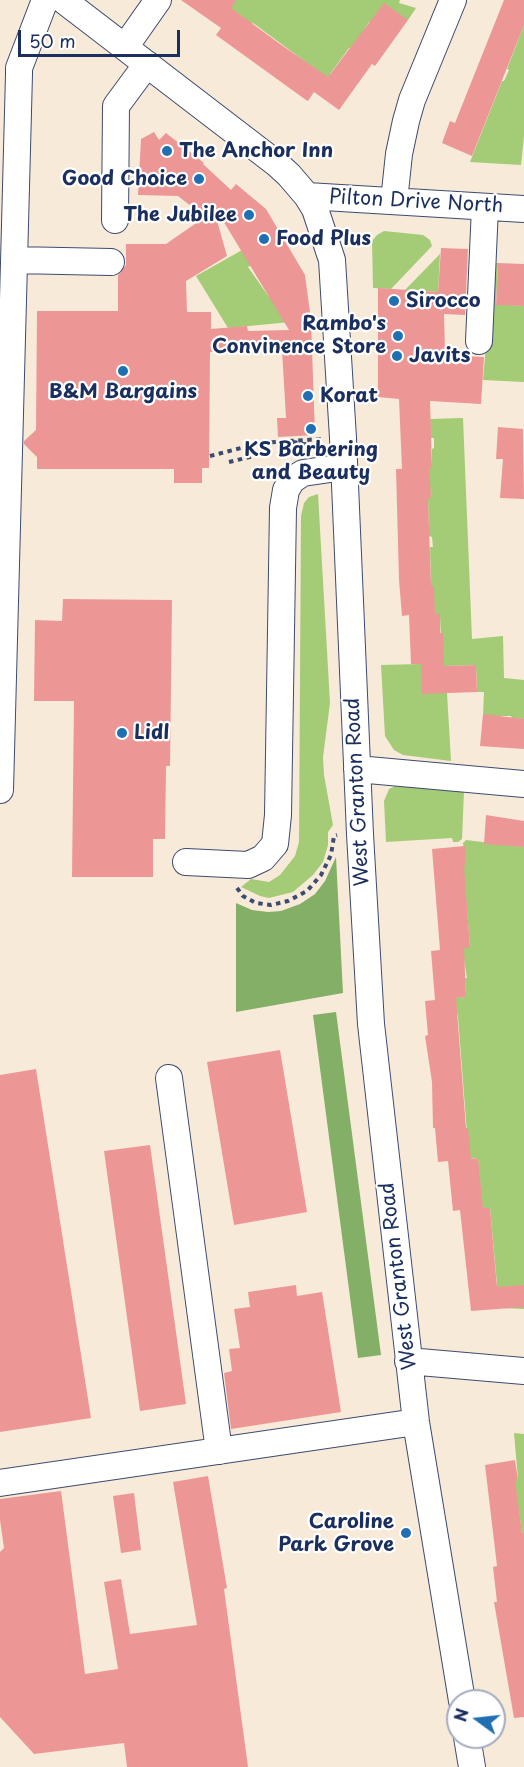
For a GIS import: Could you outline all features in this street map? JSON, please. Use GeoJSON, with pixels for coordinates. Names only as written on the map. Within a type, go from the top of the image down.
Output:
{"type":"FeatureCollection","features":[{"type":"Feature","properties":{"kind":"street"},"geometry":{"type":"LineString","coordinates":[[0,790],[19,68],[45,0]]}},
{"type":"Feature","properties":{"kind":"street","name":"West Granton Road"},"geometry":{"type":"LineString","coordinates":[[63,0],[277,164],[307,196],[315,209],[332,260],[343,438],[370,1024],[416,1422],[460,1689]]}},
{"type":"Feature","properties":{"kind":"street"},"geometry":{"type":"LineString","coordinates":[[125,47],[158,0]]}},
{"type":"Feature","properties":{"kind":"street"},"geometry":{"type":"LineString","coordinates":[[394,201],[399,154],[412,100],[453,0]]}},
{"type":"Feature","properties":{"kind":"street"},"geometry":{"type":"LineString","coordinates":[[114,220],[116,106],[147,64]]}},
{"type":"Feature","properties":{"kind":"street","name":"Pilton Drive North"},"geometry":{"type":"LineString","coordinates":[[307,196],[524,209]]}},
{"type":"Feature","properties":{"kind":"street"},"geometry":{"type":"LineString","coordinates":[[479,341],[485,207]]}},
{"type":"Feature","properties":{"kind":"street"},"geometry":{"type":"LineString","coordinates":[[14,260],[111,262]]}},
{"type":"Feature","properties":{"kind":"street"},"geometry":{"type":"LineString","coordinates":[[186,862],[248,864],[263,858],[275,844],[278,815],[283,508],[286,490],[292,480],[303,473],[344,467]]}},
{"type":"Feature","properties":{"kind":"street"},"geometry":{"type":"LineString","coordinates":[[357,769],[524,784]]}},
{"type":"Feature","properties":{"kind":"street"},"geometry":{"type":"LineString","coordinates":[[170,1078],[219,1451]]}},
{"type":"Feature","properties":{"kind":"street"},"geometry":{"type":"LineString","coordinates":[[408,1361],[524,1371]]}},
{"type":"Feature","properties":{"kind":"street"},"geometry":{"type":"LineString","coordinates":[[0,1483],[416,1422]]}},
{"type":"Feature","properties":{"kind":"street"},"geometry":{"type":"LineString","coordinates":[[469,1749],[472,1767]]}},
{"type":"Feature","properties":{"kind":"path"},"geometry":{"type":"LineString","coordinates":[[210,456],[262,443],[343,438]]}},
{"type":"Feature","properties":{"kind":"path"},"geometry":{"type":"LineString","coordinates":[[229,462],[262,454],[262,443]]}},
{"type":"Feature","properties":{"kind":"path"},"geometry":{"type":"LineString","coordinates":[[235,863],[236,887],[243,896],[256,903],[271,905],[288,901],[307,891],[321,875],[331,855],[334,836],[360,834]]}},
{"type":"Feature","properties":{"kind":"green space"},"geometry":{"type":"Polygon","coordinates":[[[236,0],[400,0],[399,3],[416,8],[408,20],[369,22],[352,49],[349,48],[330,74],[330,80],[253,23],[228,8],[236,0]]]}},
{"type":"Feature","properties":{"kind":"green space"},"geometry":{"type":"Polygon","coordinates":[[[524,25],[524,136],[521,165],[470,162],[502,81],[509,70],[507,69],[524,25]]]}},
{"type":"Feature","properties":{"kind":"green space"},"geometry":{"type":"Polygon","coordinates":[[[384,231],[423,235],[430,240],[432,246],[391,289],[373,288],[372,241],[384,231]]]}},
{"type":"Feature","properties":{"kind":"green space"},"geometry":{"type":"Polygon","coordinates":[[[251,245],[260,260],[248,267],[269,297],[280,290],[284,320],[311,316],[311,320],[228,328],[196,276],[251,245]]]}},
{"type":"Feature","properties":{"kind":"green space"},"geometry":{"type":"Polygon","coordinates":[[[440,254],[438,292],[405,290],[440,254]]]}},
{"type":"Feature","properties":{"kind":"green space"},"geometry":{"type":"Polygon","coordinates":[[[493,263],[498,263],[496,304],[524,306],[524,382],[483,380],[493,263]]]}},
{"type":"Feature","properties":{"kind":"green space"},"geometry":{"type":"Polygon","coordinates":[[[463,418],[472,639],[503,636],[504,678],[524,680],[524,719],[511,716],[483,716],[484,692],[477,692],[476,665],[442,668],[440,615],[432,615],[430,547],[433,547],[432,537],[429,536],[428,498],[431,498],[427,468],[432,468],[434,438],[431,438],[430,419],[463,418]]]}},
{"type":"Feature","properties":{"kind":"green space"},"geometry":{"type":"Polygon","coordinates":[[[318,494],[330,703],[323,757],[333,825],[328,832],[328,845],[323,862],[313,875],[293,892],[269,898],[241,887],[251,879],[269,882],[280,875],[295,856],[299,842],[301,516],[304,503],[309,497],[318,494]]]}},
{"type":"Feature","properties":{"kind":"green space"},"geometry":{"type":"Polygon","coordinates":[[[421,664],[447,693],[451,761],[403,755],[394,750],[385,736],[381,665],[421,664]]]}},
{"type":"Feature","properties":{"kind":"green space"},"geometry":{"type":"Polygon","coordinates":[[[395,786],[464,791],[462,839],[458,842],[453,842],[452,838],[386,842],[384,801],[389,789],[395,786]]]}},
{"type":"Feature","properties":{"kind":"green space"},"geometry":{"type":"Polygon","coordinates":[[[466,840],[524,847],[524,1309],[502,1308],[495,1287],[497,1284],[490,1208],[482,1208],[478,1158],[469,1159],[458,1017],[454,998],[466,997],[465,978],[467,978],[462,948],[470,947],[466,899],[460,866],[466,865],[463,843],[466,840]]]}},
{"type":"Feature","properties":{"kind":"green space"},"geometry":{"type":"Polygon","coordinates":[[[336,857],[343,993],[236,1012],[236,903],[252,910],[268,912],[281,911],[300,904],[315,894],[325,881],[336,857]]]}},
{"type":"Feature","properties":{"kind":"green space"},"geometry":{"type":"Polygon","coordinates":[[[336,1012],[381,1355],[358,1358],[313,1015],[336,1012]]]}},
{"type":"Feature","properties":{"kind":"green space"},"geometry":{"type":"Polygon","coordinates":[[[514,1433],[524,1434],[524,1533],[522,1533],[515,1485],[511,1481],[518,1479],[514,1433]]]}},
{"type":"Feature","properties":{"kind":"building"},"geometry":{"type":"Polygon","coordinates":[[[181,0],[236,0],[231,8],[328,77],[384,3],[408,20],[339,110],[314,92],[308,101],[306,100],[216,35],[221,28],[181,0]]]}},
{"type":"Feature","properties":{"kind":"building"},"geometry":{"type":"Polygon","coordinates":[[[504,0],[524,0],[524,25],[472,156],[442,143],[450,121],[455,123],[504,0]]]}},
{"type":"Feature","properties":{"kind":"building"},"geometry":{"type":"Polygon","coordinates":[[[154,132],[159,140],[166,133],[204,163],[231,190],[236,184],[266,209],[305,275],[311,320],[315,435],[278,437],[277,418],[286,418],[282,350],[210,352],[209,468],[202,468],[202,483],[174,483],[174,469],[37,469],[37,457],[24,444],[24,441],[36,430],[37,311],[118,311],[118,275],[126,265],[126,244],[166,244],[205,217],[178,196],[138,195],[141,139],[154,132]],[[216,209],[214,210],[227,256],[186,281],[187,312],[211,312],[211,329],[247,326],[248,331],[289,330],[216,209]]]}},
{"type":"Feature","properties":{"kind":"building"},"geometry":{"type":"Polygon","coordinates":[[[441,248],[468,249],[465,315],[444,314],[445,351],[462,351],[462,356],[484,357],[481,404],[430,401],[432,468],[429,468],[431,498],[428,498],[431,586],[434,586],[435,614],[440,614],[444,666],[476,665],[477,692],[422,694],[421,664],[411,664],[409,615],[402,616],[399,580],[396,469],[402,469],[399,399],[378,397],[378,288],[438,292],[441,248]]]}},
{"type":"Feature","properties":{"kind":"building"},"geometry":{"type":"Polygon","coordinates":[[[498,263],[524,264],[524,306],[496,305],[498,263]]]}},
{"type":"Feature","properties":{"kind":"building"},"geometry":{"type":"Polygon","coordinates":[[[498,427],[523,429],[524,499],[500,498],[503,459],[496,459],[498,427]]]}},
{"type":"Feature","properties":{"kind":"building","name":"Lidl"},"geometry":{"type":"Polygon","coordinates":[[[63,599],[172,600],[170,766],[166,766],[165,839],[153,839],[153,877],[72,877],[74,701],[34,701],[35,620],[62,621],[63,599]]]}},
{"type":"Feature","properties":{"kind":"building"},"geometry":{"type":"Polygon","coordinates":[[[483,714],[524,719],[524,749],[480,746],[483,714]]]}},
{"type":"Feature","properties":{"kind":"building"},"geometry":{"type":"Polygon","coordinates":[[[486,815],[524,821],[524,847],[484,844],[486,815]]]}},
{"type":"Feature","properties":{"kind":"building"},"geometry":{"type":"Polygon","coordinates":[[[465,846],[466,866],[464,866],[470,948],[464,948],[466,997],[456,998],[466,1128],[468,1128],[471,1159],[478,1158],[483,1208],[490,1208],[497,1287],[524,1285],[524,1307],[471,1311],[460,1210],[453,1211],[448,1161],[438,1162],[435,1128],[433,1128],[432,1082],[425,1036],[428,1035],[425,1001],[435,1000],[431,951],[440,950],[432,849],[465,846]]]}},
{"type":"Feature","properties":{"kind":"building"},"geometry":{"type":"Polygon","coordinates":[[[280,1050],[307,1212],[234,1225],[207,1062],[280,1050]]]}},
{"type":"Feature","properties":{"kind":"building"},"geometry":{"type":"Polygon","coordinates":[[[36,1069],[91,1418],[0,1432],[0,1075],[36,1069]]]}},
{"type":"Feature","properties":{"kind":"building"},"geometry":{"type":"Polygon","coordinates":[[[150,1145],[186,1404],[140,1411],[104,1151],[150,1145]]]}},
{"type":"Feature","properties":{"kind":"building"},"geometry":{"type":"Polygon","coordinates":[[[296,1285],[297,1296],[322,1292],[341,1412],[231,1429],[224,1373],[232,1371],[229,1349],[240,1348],[234,1309],[250,1307],[248,1292],[296,1285]]]}},
{"type":"Feature","properties":{"kind":"building"},"geometry":{"type":"Polygon","coordinates":[[[515,1460],[518,1480],[515,1480],[522,1533],[524,1533],[524,1717],[514,1718],[494,1602],[497,1602],[493,1567],[497,1566],[485,1465],[515,1460]]]}},
{"type":"Feature","properties":{"kind":"building"},"geometry":{"type":"Polygon","coordinates":[[[208,1476],[227,1588],[224,1589],[248,1767],[127,1767],[124,1743],[34,1754],[0,1717],[0,1552],[4,1548],[0,1499],[61,1491],[85,1674],[118,1669],[104,1582],[121,1579],[130,1634],[197,1625],[173,1482],[208,1476]]]}},
{"type":"Feature","properties":{"kind":"building"},"geometry":{"type":"Polygon","coordinates":[[[134,1493],[141,1550],[121,1553],[113,1496],[134,1493]]]}},
{"type":"Feature","properties":{"kind":"place","name":"The Anchor Inn"},"geometry":{"type":"Point","coordinates":[167,151]}},
{"type":"Feature","properties":{"kind":"place","name":"Good Choice"},"geometry":{"type":"Point","coordinates":[199,179]}},
{"type":"Feature","properties":{"kind":"place","name":"The Jubilee"},"geometry":{"type":"Point","coordinates":[249,215]}},
{"type":"Feature","properties":{"kind":"place","name":"Food Plus"},"geometry":{"type":"Point","coordinates":[264,239]}},
{"type":"Feature","properties":{"kind":"place","name":"Sirocco"},"geometry":{"type":"Point","coordinates":[394,301]}},
{"type":"Feature","properties":{"kind":"place","name":"Rambo's Convinence Store"},"geometry":{"type":"Point","coordinates":[398,336]}},
{"type":"Feature","properties":{"kind":"place","name":"Javits"},"geometry":{"type":"Point","coordinates":[397,356]}},
{"type":"Feature","properties":{"kind":"place","name":"B&M Bargains"},"geometry":{"type":"Point","coordinates":[123,371]}},
{"type":"Feature","properties":{"kind":"place","name":"Korat"},"geometry":{"type":"Point","coordinates":[308,396]}},
{"type":"Feature","properties":{"kind":"place","name":"KS Barbering and Beauty"},"geometry":{"type":"Point","coordinates":[311,429]}},
{"type":"Feature","properties":{"kind":"place","name":"Lidl"},"geometry":{"type":"Point","coordinates":[122,733]}},
{"type":"Feature","properties":{"kind":"place","name":"Caroline Park Grove"},"geometry":{"type":"Point","coordinates":[406,1533]}}]}
